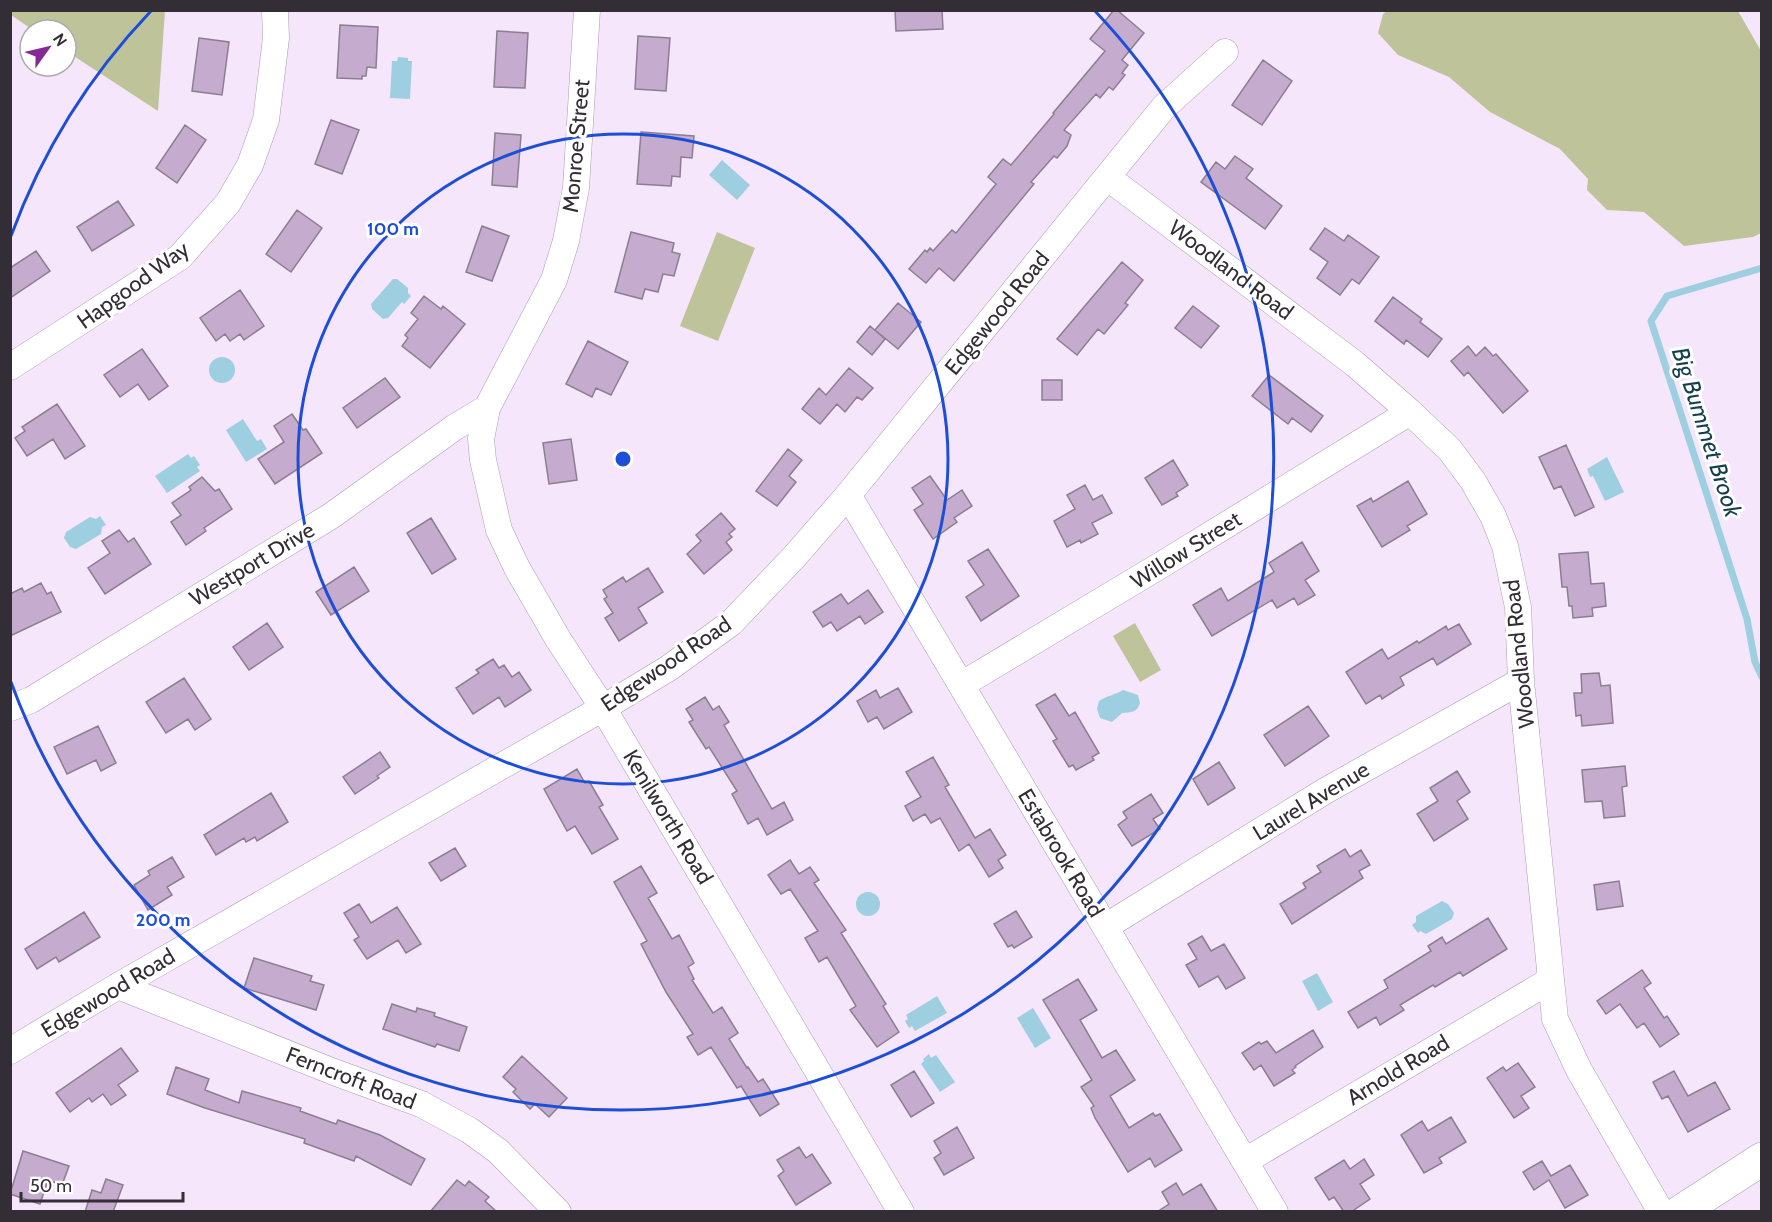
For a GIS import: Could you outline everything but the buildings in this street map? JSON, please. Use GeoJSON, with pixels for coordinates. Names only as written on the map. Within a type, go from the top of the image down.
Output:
{"type":"FeatureCollection","features":[{"type":"Feature","properties":{"kind":"main road"},"geometry":{"type":"LineString","coordinates":[[1680,1212],[1761,1159]]}},
{"type":"Feature","properties":{"kind":"street","name":"Hapgood Way"},"geometry":{"type":"LineString","coordinates":[[10,367],[31,356],[180,256],[228,203],[250,165],[266,120],[276,38],[275,10]]}},
{"type":"Feature","properties":{"kind":"street","name":"Monroe Street"},"geometry":{"type":"LineString","coordinates":[[487,408],[522,337],[554,280],[566,242],[576,188],[587,10]]}},
{"type":"Feature","properties":{"kind":"street","name":"Edgewood Road"},"geometry":{"type":"LineString","coordinates":[[10,1051],[118,986],[603,708],[669,668],[731,623],[795,556],[848,495],[1164,107],[1225,52]]}},
{"type":"Feature","properties":{"kind":"street","name":"Woodland Road"},"geometry":{"type":"LineString","coordinates":[[1107,177],[1355,364],[1410,412],[1450,450],[1473,481],[1493,516],[1505,546],[1518,608],[1521,681],[1555,1018],[1567,1046],[1661,1212]]}},
{"type":"Feature","properties":{"kind":"street","name":"Kenilworth Road"},"geometry":{"type":"LineString","coordinates":[[487,408],[482,439],[483,460],[499,530],[516,568],[558,639],[603,708],[901,1212]]}},
{"type":"Feature","properties":{"kind":"street","name":"Westport Drive"},"geometry":{"type":"LineString","coordinates":[[10,708],[31,700],[331,516],[455,427],[487,408]]}},
{"type":"Feature","properties":{"kind":"street","name":"Willow Street"},"geometry":{"type":"LineString","coordinates":[[961,685],[1410,412]]}},
{"type":"Feature","properties":{"kind":"street","name":"Estabrook Road"},"geometry":{"type":"LineString","coordinates":[[848,495],[1275,1212]]}},
{"type":"Feature","properties":{"kind":"street","name":"Laurel Avenue"},"geometry":{"type":"LineString","coordinates":[[1105,927],[1325,791],[1521,681]]}},
{"type":"Feature","properties":{"kind":"street","name":"Arnold Road"},"geometry":{"type":"LineString","coordinates":[[1245,1161],[1551,980]]}},
{"type":"Feature","properties":{"kind":"street","name":"Ferncroft Road"},"geometry":{"type":"LineString","coordinates":[[118,986],[334,1072],[422,1104],[469,1130],[498,1151],[558,1212]]}},
{"type":"Feature","properties":{"kind":"green space"},"geometry":{"type":"Polygon","coordinates":[[[10,11],[165,11],[158,111],[78,59],[78,18],[18,20],[11,15],[10,11]]]}},
{"type":"Feature","properties":{"kind":"green space"},"geometry":{"type":"Polygon","coordinates":[[[1387,11],[1738,11],[1761,51],[1761,233],[1753,237],[1684,246],[1644,212],[1607,210],[1587,190],[1588,179],[1560,149],[1490,112],[1449,77],[1398,55],[1378,33],[1383,14],[1387,11]]]}},
{"type":"Feature","properties":{"kind":"green space"},"geometry":{"type":"Polygon","coordinates":[[[717,232],[755,248],[718,341],[680,326],[717,232]]]}},
{"type":"Feature","properties":{"kind":"green space"},"geometry":{"type":"Polygon","coordinates":[[[1135,623],[1161,670],[1140,682],[1113,636],[1135,623]]]}},
{"type":"Feature","properties":{"kind":"water"},"geometry":{"type":"Polygon","coordinates":[[[398,57],[412,61],[410,99],[390,98],[392,61],[397,61],[398,57]]]}},
{"type":"Feature","properties":{"kind":"water"},"geometry":{"type":"Polygon","coordinates":[[[722,160],[750,185],[737,200],[709,175],[722,160]]]}},
{"type":"Feature","properties":{"kind":"water"},"geometry":{"type":"Polygon","coordinates":[[[393,279],[397,279],[408,288],[411,296],[404,304],[402,302],[388,318],[383,319],[372,309],[371,304],[393,279]]]}},
{"type":"Feature","properties":{"kind":"water"},"geometry":{"type":"Polygon","coordinates":[[[222,357],[231,361],[235,370],[231,379],[222,383],[213,379],[209,370],[213,361],[222,357]]]}},
{"type":"Feature","properties":{"kind":"water"},"geometry":{"type":"Polygon","coordinates":[[[243,419],[257,441],[261,439],[267,449],[246,462],[226,430],[243,419]]]}},
{"type":"Feature","properties":{"kind":"water"},"geometry":{"type":"Polygon","coordinates":[[[188,454],[191,458],[194,456],[200,465],[197,467],[200,471],[167,493],[155,476],[188,454]]]}},
{"type":"Feature","properties":{"kind":"water"},"geometry":{"type":"Polygon","coordinates":[[[1607,457],[1624,492],[1605,501],[1587,469],[1607,457]]]}},
{"type":"Feature","properties":{"kind":"water"},"geometry":{"type":"Polygon","coordinates":[[[100,516],[106,525],[102,527],[101,534],[76,549],[70,547],[64,538],[66,532],[90,517],[96,519],[100,516]]]}},
{"type":"Feature","properties":{"kind":"water"},"geometry":{"type":"Polygon","coordinates":[[[1123,690],[1138,695],[1140,703],[1137,709],[1122,713],[1112,722],[1100,718],[1097,709],[1099,701],[1123,690]]]}},
{"type":"Feature","properties":{"kind":"water"},"geometry":{"type":"Polygon","coordinates":[[[868,892],[873,893],[879,899],[879,909],[873,915],[868,916],[863,915],[857,909],[856,904],[857,899],[863,893],[868,892]]]}},
{"type":"Feature","properties":{"kind":"water"},"geometry":{"type":"Polygon","coordinates":[[[1442,901],[1448,904],[1454,913],[1452,919],[1426,934],[1420,931],[1418,933],[1412,925],[1416,922],[1416,916],[1442,901]]]}},
{"type":"Feature","properties":{"kind":"water"},"geometry":{"type":"Polygon","coordinates":[[[1317,973],[1333,1002],[1318,1011],[1302,981],[1317,973]]]}},
{"type":"Feature","properties":{"kind":"water"},"geometry":{"type":"Polygon","coordinates":[[[937,996],[947,1013],[915,1031],[912,1026],[909,1028],[905,1021],[908,1019],[906,1015],[937,996]]]}},
{"type":"Feature","properties":{"kind":"water"},"geometry":{"type":"Polygon","coordinates":[[[1033,1008],[1051,1038],[1035,1048],[1017,1018],[1033,1008]]]}},
{"type":"Feature","properties":{"kind":"water"},"geometry":{"type":"Polygon","coordinates":[[[929,1054],[931,1058],[936,1055],[955,1082],[940,1092],[921,1064],[929,1054]]]}},
{"type":"Feature","properties":{"kind":"waterway","name":"Big Bummet Brook"},"geometry":{"type":"LineString","coordinates":[[1762,268],[1667,296],[1651,321],[1747,619],[1755,662],[1762,677]]}}]}
